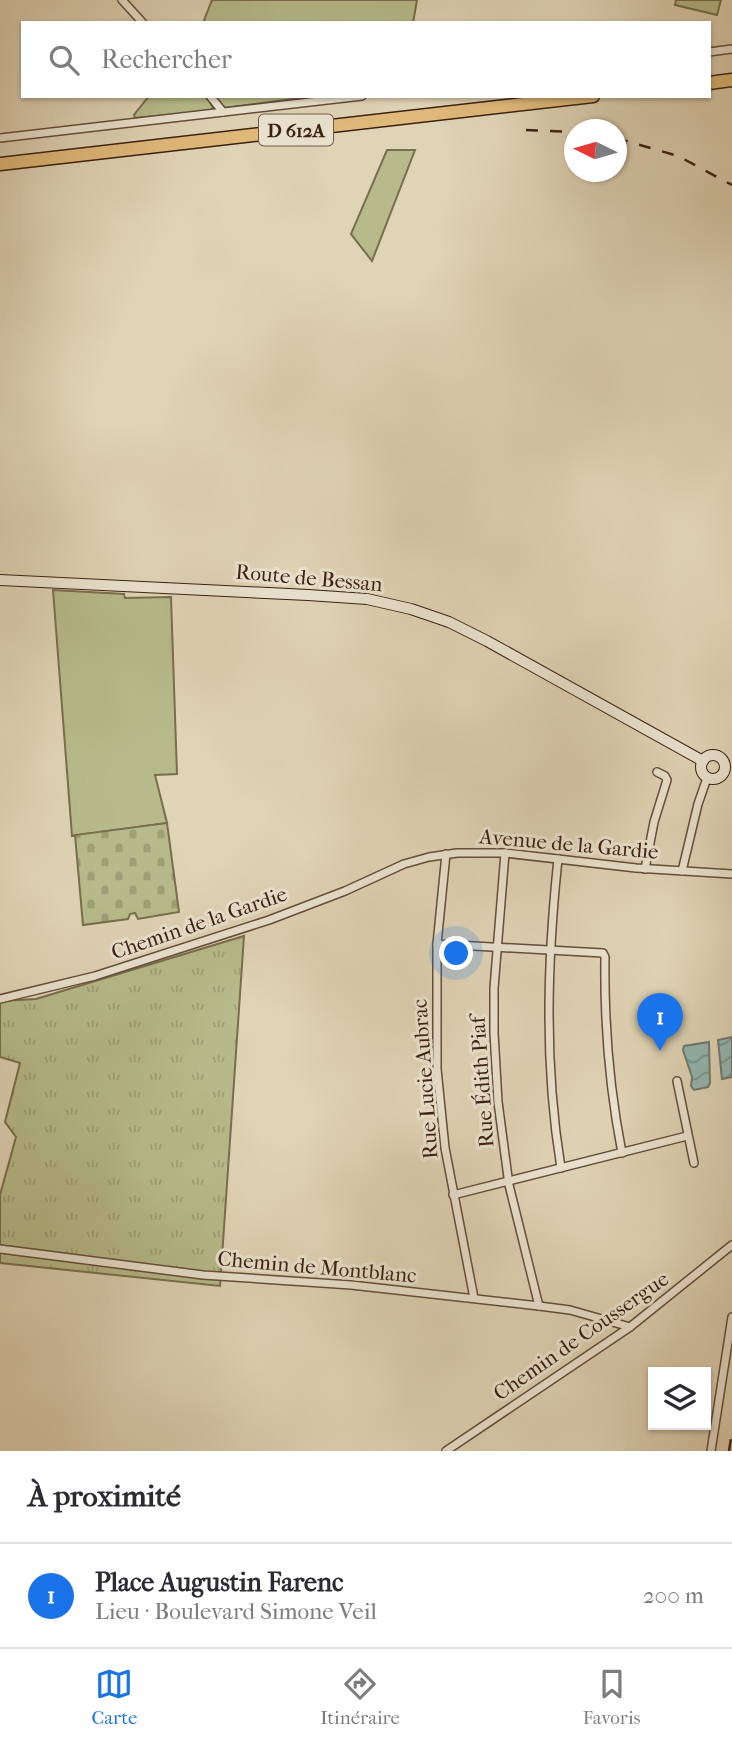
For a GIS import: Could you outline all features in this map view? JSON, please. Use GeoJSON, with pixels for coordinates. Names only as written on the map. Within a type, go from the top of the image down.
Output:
{"type":"FeatureCollection","features":[{"type":"Feature","properties":{"kind":"highway"},"geometry":{"type":"LineString","coordinates":[[711,83],[732,80]]}},
{"type":"Feature","properties":{"kind":"highway","name":"D 612A"},"geometry":{"type":"LineString","coordinates":[[0,164],[576,98]]}},
{"type":"Feature","properties":{"kind":"street"},"geometry":{"type":"LineString","coordinates":[[121,0],[141,21]]}},
{"type":"Feature","properties":{"kind":"street"},"geometry":{"type":"LineString","coordinates":[[711,52],[732,49]]}},
{"type":"Feature","properties":{"kind":"street"},"geometry":{"type":"LineString","coordinates":[[212,98],[222,112]]}},
{"type":"Feature","properties":{"kind":"street","name":"D 612A"},"geometry":{"type":"LineString","coordinates":[[0,138],[344,98]]}},
{"type":"Feature","properties":{"kind":"street","name":"Route de Bessan"},"geometry":{"type":"LineString","coordinates":[[0,580],[308,595],[368,600],[411,608],[449,622],[487,641],[703,761],[710,756],[718,756],[726,765],[728,775],[719,779],[707,778]]}},
{"type":"Feature","properties":{"kind":"street"},"geometry":{"type":"LineString","coordinates":[[682,871],[707,778],[702,772],[703,761]]}},
{"type":"Feature","properties":{"kind":"street"},"geometry":{"type":"LineString","coordinates":[[645,869],[654,822],[667,780],[657,772]]}},
{"type":"Feature","properties":{"kind":"street","name":"Avenue de la Gardie"},"geometry":{"type":"LineString","coordinates":[[404,864],[446,854],[505,853],[645,869],[732,874]]}},
{"type":"Feature","properties":{"kind":"street","name":"Rue Édith Piaf"},"geometry":{"type":"LineString","coordinates":[[505,853],[494,988],[496,1064],[509,1181],[539,1306]]}},
{"type":"Feature","properties":{"kind":"street","name":"Rue Lucie Aubrac"},"geometry":{"type":"LineString","coordinates":[[446,854],[437,944],[437,1069],[445,1148],[474,1298]]}},
{"type":"Feature","properties":{"kind":"street"},"geometry":{"type":"LineString","coordinates":[[558,859],[547,998],[550,1070],[561,1168]]}},
{"type":"Feature","properties":{"kind":"street","name":"Chemin de la Gardie"},"geometry":{"type":"LineString","coordinates":[[0,999],[95,976],[269,920],[345,891],[404,864]]}},
{"type":"Feature","properties":{"kind":"street"},"geometry":{"type":"LineString","coordinates":[[437,944],[603,953],[608,1061],[622,1153]]}},
{"type":"Feature","properties":{"kind":"street"},"geometry":{"type":"LineString","coordinates":[[677,1081],[694,1163]]}},
{"type":"Feature","properties":{"kind":"street"},"geometry":{"type":"LineString","coordinates":[[453,1195],[687,1136]]}},
{"type":"Feature","properties":{"kind":"street","name":"Chemin de Coussergue"},"geometry":{"type":"LineString","coordinates":[[446,1451],[630,1328],[732,1245]]}},
{"type":"Feature","properties":{"kind":"street","name":"Chemin de Montblanc"},"geometry":{"type":"LineString","coordinates":[[0,1249],[204,1275],[352,1285],[539,1306],[570,1310],[630,1328]]}},
{"type":"Feature","properties":{"kind":"street"},"geometry":{"type":"LineString","coordinates":[[711,1451],[732,1317]]}},
{"type":"Feature","properties":{"kind":"green space"},"geometry":{"type":"Polygon","coordinates":[[[212,0],[417,0],[413,21],[204,21],[212,0]]]}},
{"type":"Feature","properties":{"kind":"green space"},"geometry":{"type":"Polygon","coordinates":[[[676,0],[721,0],[717,15],[675,5],[676,0]]]}},
{"type":"Feature","properties":{"kind":"green space"},"geometry":{"type":"Polygon","coordinates":[[[147,98],[208,98],[213,108],[210,111],[135,118],[134,115],[147,98]]]}},
{"type":"Feature","properties":{"kind":"green space"},"geometry":{"type":"Polygon","coordinates":[[[215,98],[300,98],[224,108],[215,98]]]}},
{"type":"Feature","properties":{"kind":"green space"},"geometry":{"type":"Polygon","coordinates":[[[387,150],[415,150],[372,261],[351,234],[387,150]]]}},
{"type":"Feature","properties":{"kind":"green space"},"geometry":{"type":"Polygon","coordinates":[[[53,590],[124,594],[125,598],[171,597],[177,774],[155,775],[167,823],[72,836],[53,590]]]}},
{"type":"Feature","properties":{"kind":"green space"},"geometry":{"type":"Polygon","coordinates":[[[167,823],[179,912],[138,919],[135,913],[130,914],[128,919],[83,925],[75,835],[167,823]]]}},
{"type":"Feature","properties":{"kind":"green space"},"geometry":{"type":"Polygon","coordinates":[[[244,936],[220,1286],[0,1263],[0,1195],[16,1137],[5,1122],[20,1063],[0,1057],[0,1001],[36,999],[244,936]]]}},
{"type":"Feature","properties":{"kind":"water"},"geometry":{"type":"Polygon","coordinates":[[[732,1037],[732,1077],[722,1079],[718,1040],[732,1037]]]}},
{"type":"Feature","properties":{"kind":"water"},"geometry":{"type":"Polygon","coordinates":[[[709,1042],[710,1083],[708,1087],[694,1090],[684,1046],[709,1042]]]}},
{"type":"Feature","properties":{"kind":"railway"},"geometry":{"type":"LineString","coordinates":[[526,130],[564,132]]}},
{"type":"Feature","properties":{"kind":"railway"},"geometry":{"type":"LineString","coordinates":[[627,141],[678,156],[732,185]]}},
{"type":"Feature","properties":{"kind":"railway"},"geometry":{"type":"LineString","coordinates":[[729,1451],[732,1432]]}},
{"type":"Feature","properties":{"kind":"place","name":"Place Augustin Farenc"},"geometry":{"type":"Point","coordinates":[660,1051]}}]}
